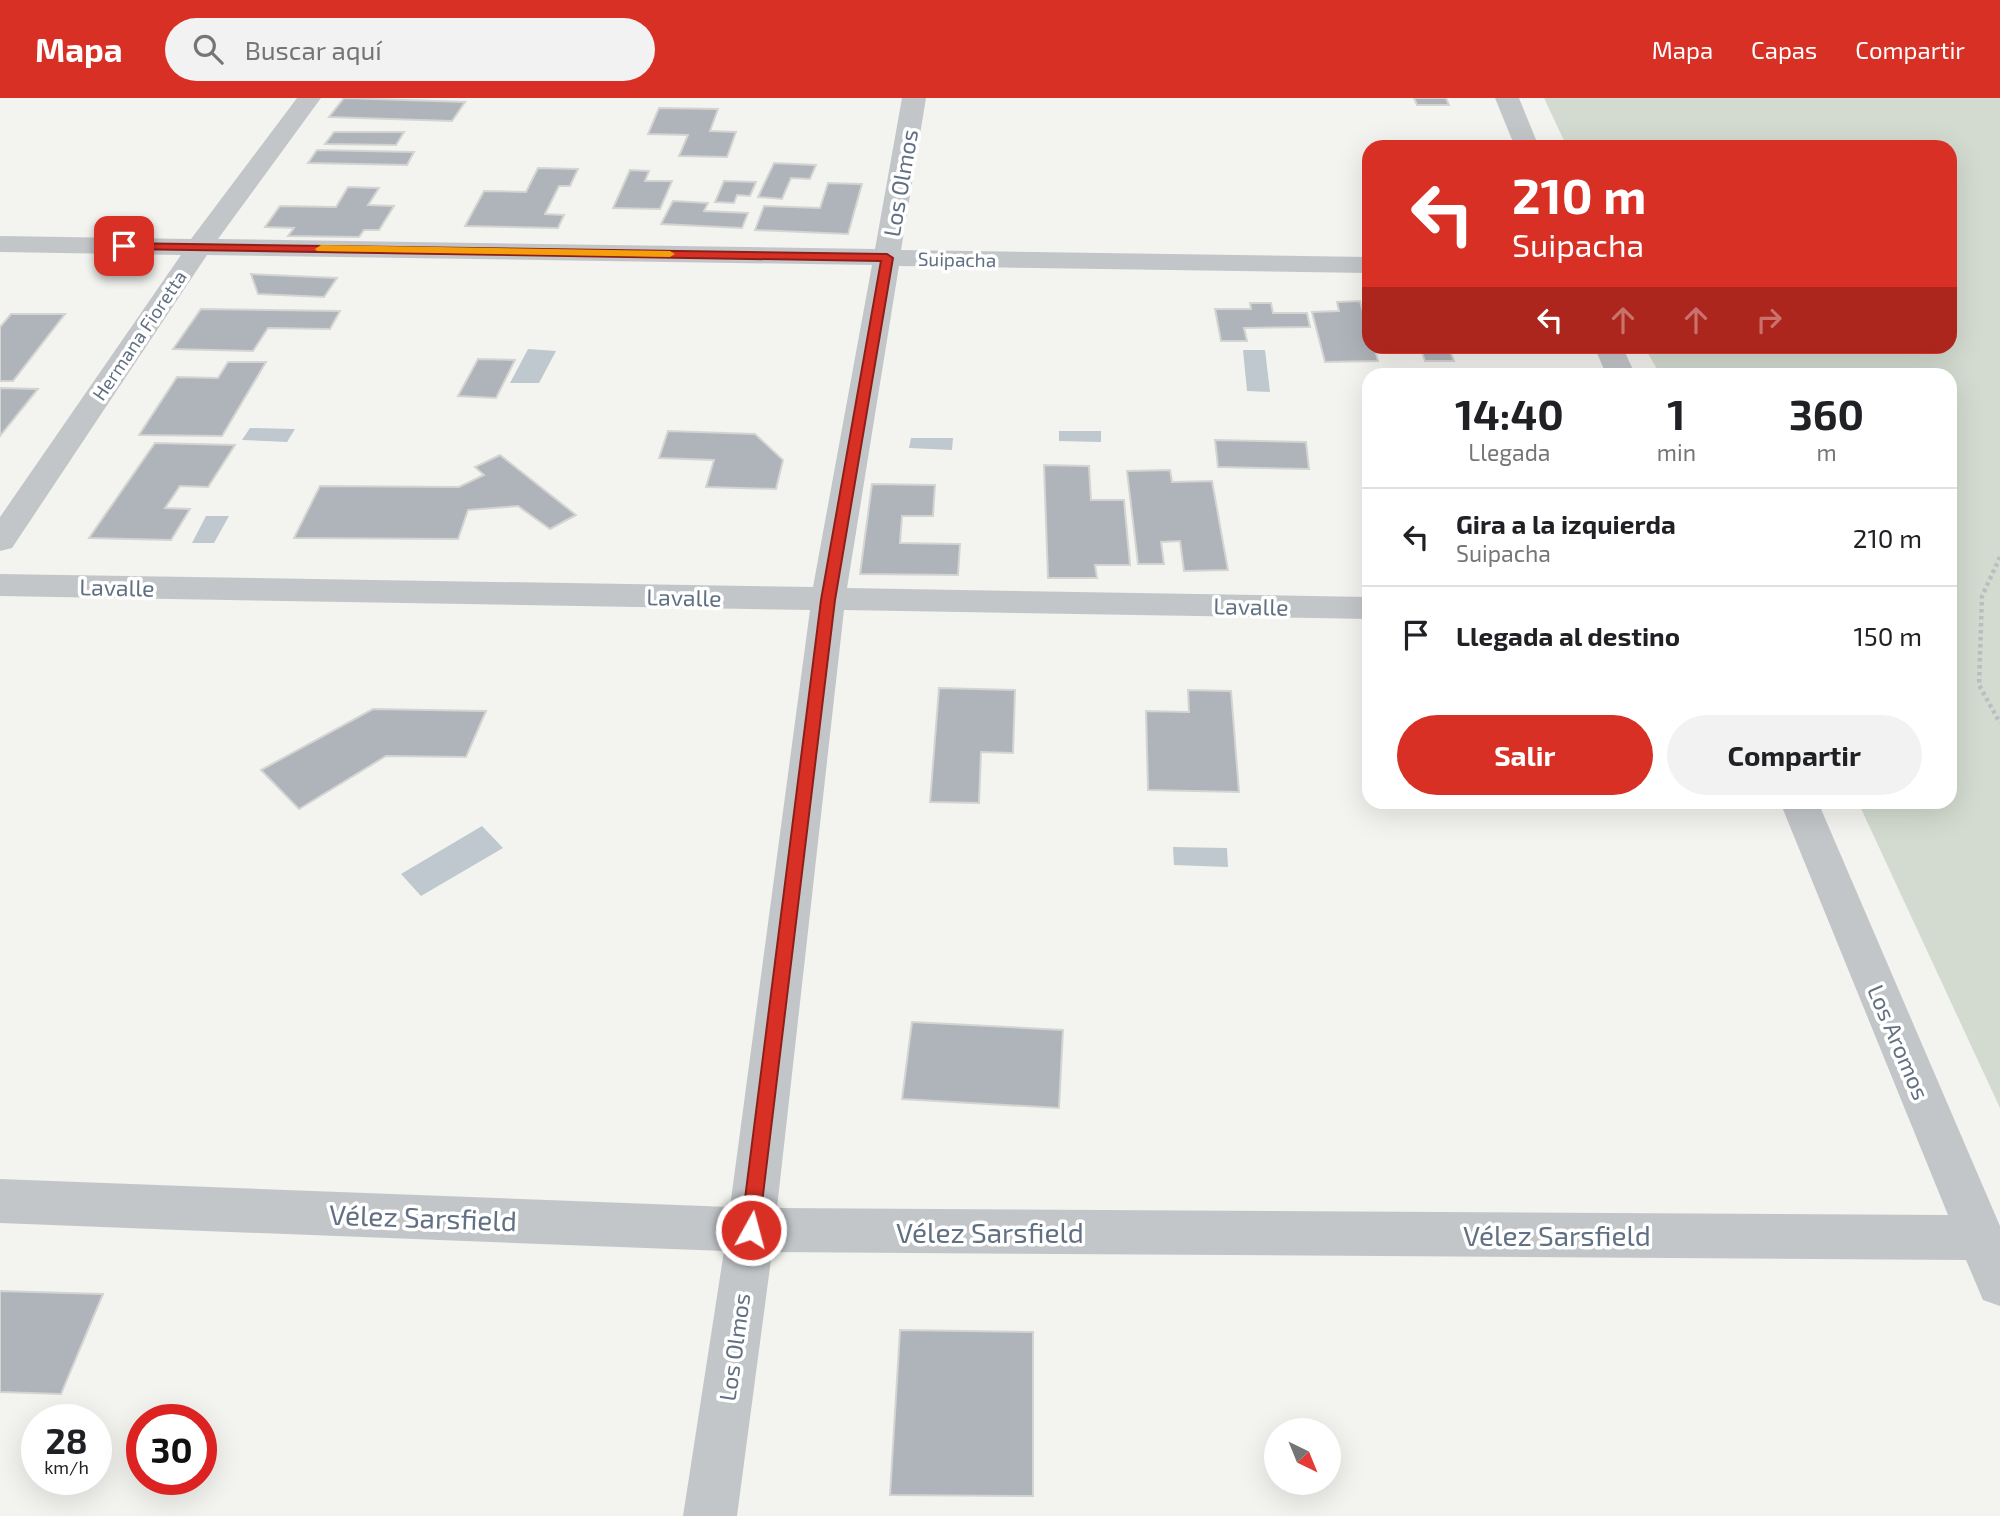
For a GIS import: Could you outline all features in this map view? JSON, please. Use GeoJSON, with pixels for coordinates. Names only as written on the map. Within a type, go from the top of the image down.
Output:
{"type":"FeatureCollection","features":[{"type":"Feature","properties":{"kind":"street","name":"Hermana Fioretta"},"geometry":{"type":"LineString","coordinates":[[0,541],[199,247],[309,98]]}},
{"type":"Feature","properties":{"kind":"street","name":"Los Olmos"},"geometry":{"type":"LineString","coordinates":[[710,1516],[751,1230],[828,600],[914,98]]}},
{"type":"Feature","properties":{"kind":"street"},"geometry":{"type":"LineString","coordinates":[[1507,98],[1524,140]]}},
{"type":"Feature","properties":{"kind":"street","name":"Suipacha"},"geometry":{"type":"LineString","coordinates":[[0,244],[1362,265]]}},
{"type":"Feature","properties":{"kind":"street","name":"Lavalle"},"geometry":{"type":"LineString","coordinates":[[0,585],[1362,608]]}},
{"type":"Feature","properties":{"kind":"street","name":"Los Aromos"},"geometry":{"type":"LineString","coordinates":[[1802,809],[2000,1283]]}},
{"type":"Feature","properties":{"kind":"street","name":"Vélez Sarsfield"},"geometry":{"type":"LineString","coordinates":[[0,1201],[751,1230],[1980,1238]]}},
{"type":"Feature","properties":{"kind":"path"},"geometry":{"type":"LineString","coordinates":[[2000,557],[1982,596],[1979,685],[2000,723]]}},
{"type":"Feature","properties":{"kind":"shaded area"},"geometry":{"type":"Polygon","coordinates":[[[1544,98],[2000,98],[2000,1108],[1861,809],[1957,809],[1957,368],[1656,368],[1648,354],[1957,354],[1957,140],[1564,140],[1544,98]]]}},
{"type":"Feature","properties":{"kind":"shaded area"},"geometry":{"type":"Polygon","coordinates":[[[528,349],[556,351],[539,383],[510,383],[528,349]]]}},
{"type":"Feature","properties":{"kind":"shaded area"},"geometry":{"type":"Polygon","coordinates":[[[1243,350],[1265,350],[1270,392],[1247,391],[1243,350]]]}},
{"type":"Feature","properties":{"kind":"shaded area"},"geometry":{"type":"Polygon","coordinates":[[[250,428],[295,429],[287,442],[242,440],[250,428]]]}},
{"type":"Feature","properties":{"kind":"shaded area"},"geometry":{"type":"Polygon","coordinates":[[[1059,431],[1101,431],[1101,442],[1059,441],[1059,431]]]}},
{"type":"Feature","properties":{"kind":"shaded area"},"geometry":{"type":"Polygon","coordinates":[[[911,438],[953,438],[952,450],[909,448],[911,438]]]}},
{"type":"Feature","properties":{"kind":"shaded area"},"geometry":{"type":"Polygon","coordinates":[[[206,516],[229,516],[214,543],[192,543],[206,516]]]}},
{"type":"Feature","properties":{"kind":"shaded area"},"geometry":{"type":"Polygon","coordinates":[[[482,826],[503,848],[421,896],[401,874],[482,826]]]}},
{"type":"Feature","properties":{"kind":"shaded area"},"geometry":{"type":"Polygon","coordinates":[[[1173,847],[1227,848],[1228,867],[1174,865],[1173,847]]]}},
{"type":"Feature","properties":{"kind":"building"},"geometry":{"type":"Polygon","coordinates":[[[344,98],[465,102],[452,121],[329,117],[344,98]]]}},
{"type":"Feature","properties":{"kind":"building"},"geometry":{"type":"Polygon","coordinates":[[[1414,98],[1446,98],[1449,105],[1417,105],[1414,98]]]}},
{"type":"Feature","properties":{"kind":"building"},"geometry":{"type":"Polygon","coordinates":[[[659,108],[718,109],[710,131],[736,132],[727,157],[679,156],[688,135],[648,134],[659,108]]]}},
{"type":"Feature","properties":{"kind":"building"},"geometry":{"type":"Polygon","coordinates":[[[334,132],[404,132],[396,145],[325,144],[334,132]]]}},
{"type":"Feature","properties":{"kind":"building"},"geometry":{"type":"Polygon","coordinates":[[[317,150],[414,152],[407,165],[308,163],[317,150]]]}},
{"type":"Feature","properties":{"kind":"building"},"geometry":{"type":"Polygon","coordinates":[[[774,163],[816,165],[810,179],[791,178],[782,199],[758,197],[774,163]]]}},
{"type":"Feature","properties":{"kind":"building"},"geometry":{"type":"Polygon","coordinates":[[[538,168],[578,169],[570,186],[559,186],[545,214],[564,215],[558,228],[465,226],[484,191],[526,192],[538,168]]]}},
{"type":"Feature","properties":{"kind":"building"},"geometry":{"type":"Polygon","coordinates":[[[630,170],[649,171],[645,181],[672,181],[660,209],[613,208],[630,170]]]}},
{"type":"Feature","properties":{"kind":"building"},"geometry":{"type":"Polygon","coordinates":[[[724,181],[756,182],[750,196],[737,195],[734,203],[715,202],[724,181]]]}},
{"type":"Feature","properties":{"kind":"building"},"geometry":{"type":"Polygon","coordinates":[[[828,183],[862,184],[848,234],[755,230],[764,206],[820,208],[828,183]]]}},
{"type":"Feature","properties":{"kind":"building"},"geometry":{"type":"Polygon","coordinates":[[[348,187],[379,188],[368,205],[394,206],[379,230],[364,230],[359,237],[288,236],[294,228],[265,227],[280,206],[336,207],[348,187]]]}},
{"type":"Feature","properties":{"kind":"building"},"geometry":{"type":"Polygon","coordinates":[[[673,201],[708,203],[704,211],[748,213],[742,228],[661,224],[673,201]]]}},
{"type":"Feature","properties":{"kind":"building"},"geometry":{"type":"Polygon","coordinates":[[[251,274],[337,278],[324,297],[258,294],[251,274]]]}},
{"type":"Feature","properties":{"kind":"building"},"geometry":{"type":"Polygon","coordinates":[[[1360,301],[1362,354],[1376,354],[1378,361],[1325,362],[1312,312],[1339,311],[1337,302],[1360,301]]]}},
{"type":"Feature","properties":{"kind":"building"},"geometry":{"type":"Polygon","coordinates":[[[1250,303],[1271,303],[1273,313],[1307,313],[1310,327],[1244,328],[1247,341],[1221,341],[1215,309],[1251,309],[1250,303]]]}},
{"type":"Feature","properties":{"kind":"building"},"geometry":{"type":"Polygon","coordinates":[[[201,309],[340,311],[330,329],[268,328],[253,351],[173,349],[201,309]]]}},
{"type":"Feature","properties":{"kind":"building"},"geometry":{"type":"Polygon","coordinates":[[[11,314],[65,314],[13,381],[0,381],[0,327],[11,314]]]}},
{"type":"Feature","properties":{"kind":"building"},"geometry":{"type":"Polygon","coordinates":[[[1423,354],[1451,354],[1454,361],[1425,361],[1423,354]]]}},
{"type":"Feature","properties":{"kind":"building"},"geometry":{"type":"Polygon","coordinates":[[[478,359],[515,360],[496,398],[458,396],[478,359]]]}},
{"type":"Feature","properties":{"kind":"building"},"geometry":{"type":"Polygon","coordinates":[[[228,362],[266,362],[222,436],[139,435],[177,377],[218,378],[228,362]]]}},
{"type":"Feature","properties":{"kind":"building"},"geometry":{"type":"Polygon","coordinates":[[[0,388],[38,389],[0,436],[0,388]]]}},
{"type":"Feature","properties":{"kind":"building"},"geometry":{"type":"Polygon","coordinates":[[[668,431],[755,434],[783,460],[776,489],[706,487],[714,460],[659,458],[668,431]]]}},
{"type":"Feature","properties":{"kind":"building"},"geometry":{"type":"Polygon","coordinates":[[[1215,440],[1306,442],[1309,469],[1218,467],[1215,440]]]}},
{"type":"Feature","properties":{"kind":"building"},"geometry":{"type":"Polygon","coordinates":[[[155,443],[235,445],[208,487],[180,486],[165,508],[190,509],[171,540],[89,538],[155,443]]]}},
{"type":"Feature","properties":{"kind":"building"},"geometry":{"type":"Polygon","coordinates":[[[500,455],[576,515],[550,529],[518,506],[468,510],[458,539],[294,538],[320,486],[459,487],[484,475],[475,467],[500,455]]]}},
{"type":"Feature","properties":{"kind":"building"},"geometry":{"type":"Polygon","coordinates":[[[1044,465],[1089,466],[1091,500],[1124,500],[1130,565],[1095,565],[1097,578],[1048,578],[1044,465]]]}},
{"type":"Feature","properties":{"kind":"building"},"geometry":{"type":"Polygon","coordinates":[[[1170,470],[1172,482],[1212,481],[1228,570],[1184,571],[1180,541],[1161,542],[1164,564],[1138,564],[1127,471],[1170,470]]]}},
{"type":"Feature","properties":{"kind":"building"},"geometry":{"type":"Polygon","coordinates":[[[872,484],[935,485],[933,516],[902,516],[900,543],[960,544],[958,575],[860,574],[872,484]]]}},
{"type":"Feature","properties":{"kind":"building"},"geometry":{"type":"Polygon","coordinates":[[[939,688],[1015,690],[1013,753],[981,752],[979,803],[930,802],[939,688]]]}},
{"type":"Feature","properties":{"kind":"building"},"geometry":{"type":"Polygon","coordinates":[[[1188,690],[1231,691],[1239,792],[1148,790],[1146,711],[1189,712],[1188,690]]]}},
{"type":"Feature","properties":{"kind":"building"},"geometry":{"type":"Polygon","coordinates":[[[373,709],[486,711],[466,757],[386,756],[299,809],[261,770],[373,709]]]}},
{"type":"Feature","properties":{"kind":"building"},"geometry":{"type":"Polygon","coordinates":[[[912,1022],[1063,1030],[1059,1108],[902,1099],[912,1022]]]}},
{"type":"Feature","properties":{"kind":"building"},"geometry":{"type":"Polygon","coordinates":[[[0,1291],[103,1294],[61,1394],[0,1392],[0,1291]]]}},
{"type":"Feature","properties":{"kind":"building"},"geometry":{"type":"Polygon","coordinates":[[[900,1330],[1033,1332],[1033,1496],[890,1495],[900,1330]]]}},
{"type":"Feature","properties":{"kind":"slow traffic"},"geometry":{"type":"LineString","coordinates":[[321,249],[670,254]]}},
{"type":"Feature","properties":{"kind":"route"},"geometry":{"type":"LineString","coordinates":[[124,246],[887,258],[828,600],[751,1230]]}}]}
